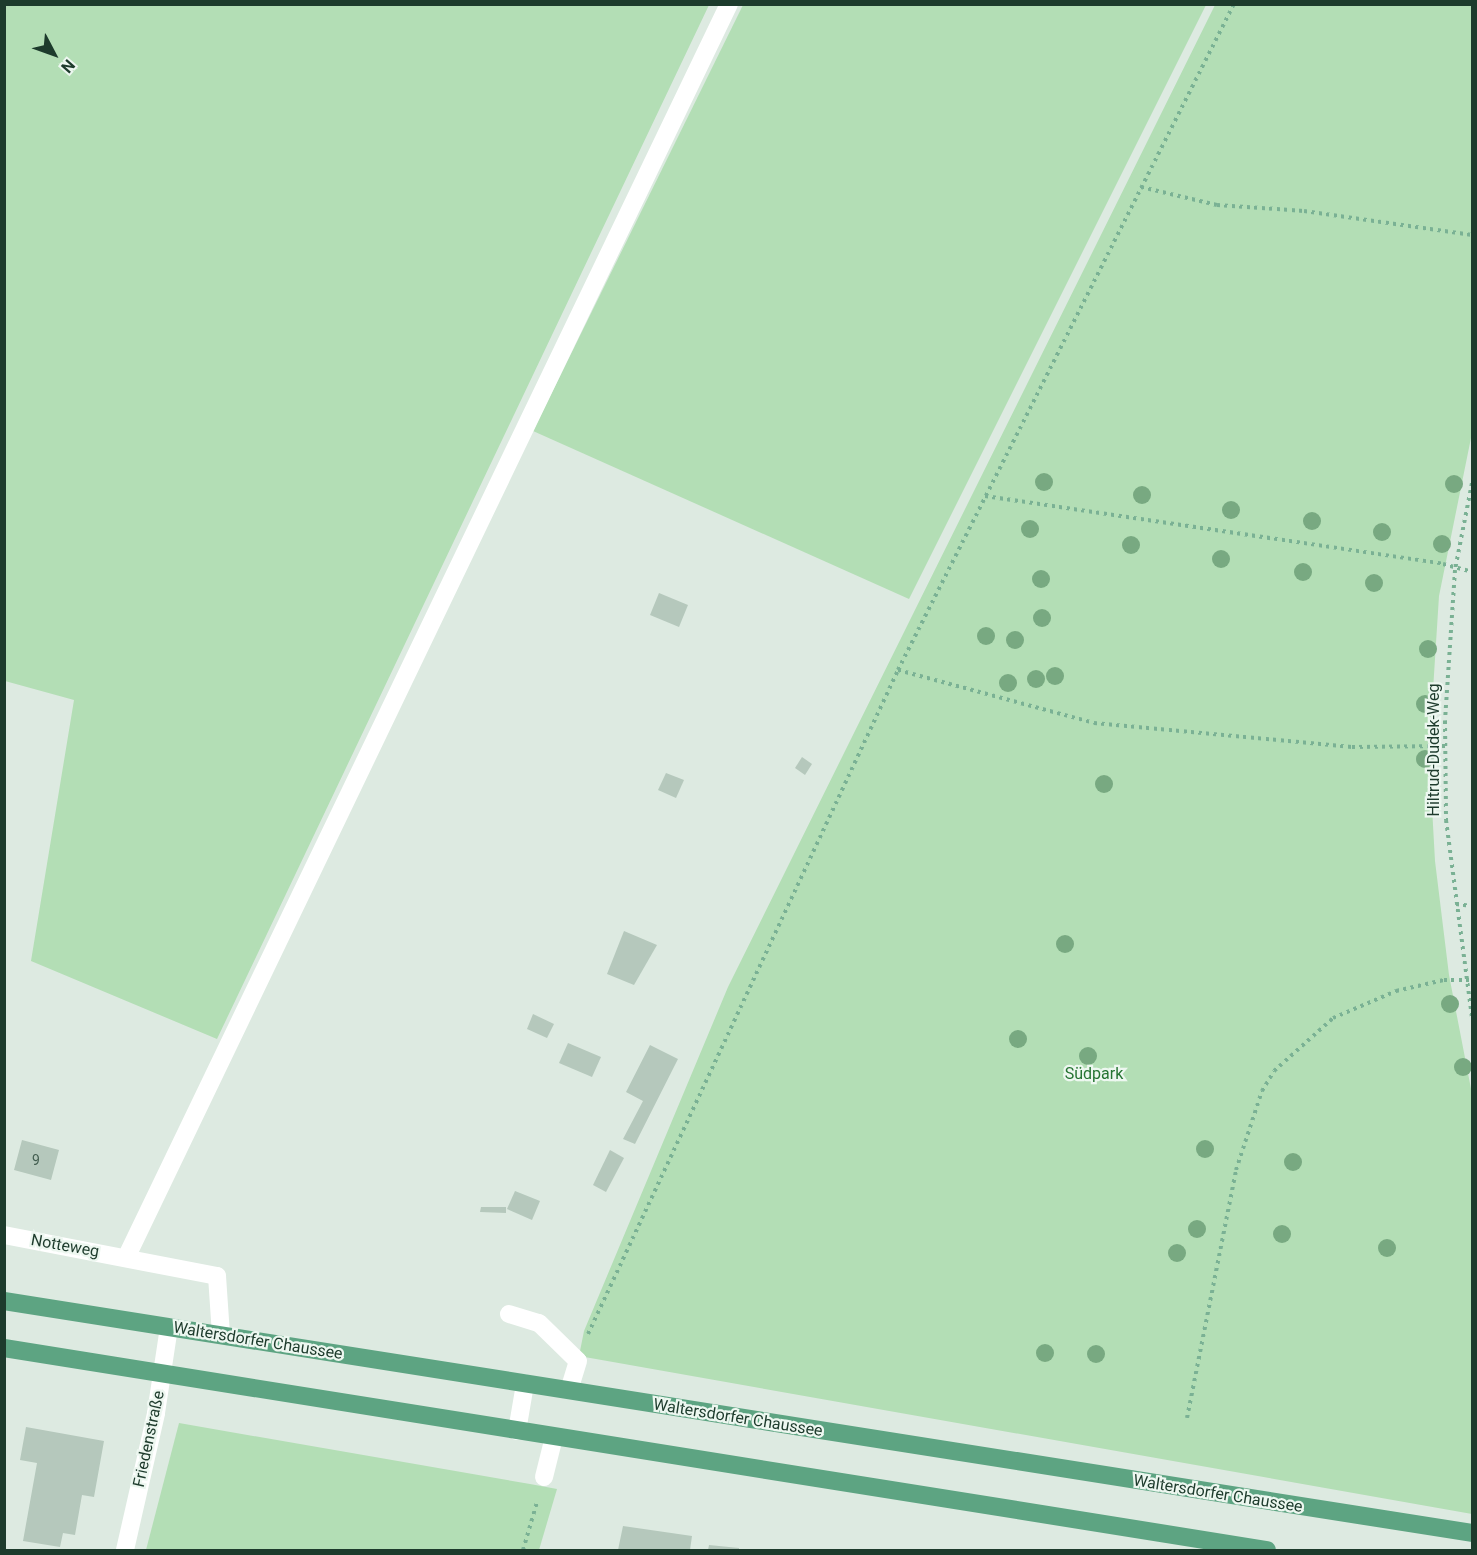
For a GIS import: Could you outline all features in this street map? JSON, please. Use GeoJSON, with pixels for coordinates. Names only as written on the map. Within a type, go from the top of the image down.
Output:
{"type":"FeatureCollection","features":[{"type":"Feature","properties":{"kind":"main road","name":"Waltersdorfer Chaussee"},"geometry":{"type":"LineString","coordinates":[[4,1301],[1473,1533]]}},
{"type":"Feature","properties":{"kind":"main road"},"geometry":{"type":"LineString","coordinates":[[4,1348],[1267,1551]]}},
{"type":"Feature","properties":{"kind":"street"},"geometry":{"type":"LineString","coordinates":[[126,1258],[729,4]]}},
{"type":"Feature","properties":{"kind":"street","name":"Notteweg"},"geometry":{"type":"LineString","coordinates":[[4,1235],[217,1276],[221,1335]]}},
{"type":"Feature","properties":{"kind":"street"},"geometry":{"type":"LineString","coordinates":[[509,1314],[539,1323],[578,1361],[569,1390]]}},
{"type":"Feature","properties":{"kind":"street","name":"Friedenstraße"},"geometry":{"type":"LineString","coordinates":[[125,1551],[163,1374],[169,1327]]}},
{"type":"Feature","properties":{"kind":"street"},"geometry":{"type":"LineString","coordinates":[[518,1431],[525,1384]]}},
{"type":"Feature","properties":{"kind":"street"},"geometry":{"type":"LineString","coordinates":[[544,1477],[554,1437]]}},
{"type":"Feature","properties":{"kind":"path"},"geometry":{"type":"LineString","coordinates":[[578,1361],[898,670],[1234,4]]}},
{"type":"Feature","properties":{"kind":"path"},"geometry":{"type":"LineString","coordinates":[[1141,187],[1216,205],[1304,211],[1473,235]]}},
{"type":"Feature","properties":{"kind":"path","name":"Hiltrud-Dudek-Weg"},"geometry":{"type":"LineString","coordinates":[[1473,483],[1455,570],[1446,656],[1446,820],[1465,979],[1473,1018]]}},
{"type":"Feature","properties":{"kind":"path"},"geometry":{"type":"LineString","coordinates":[[985,496],[1443,564],[1455,570],[1473,572]]}},
{"type":"Feature","properties":{"kind":"path"},"geometry":{"type":"LineString","coordinates":[[898,670],[1094,723],[1352,747],[1446,746]]}},
{"type":"Feature","properties":{"kind":"path"},"geometry":{"type":"LineString","coordinates":[[1456,904],[1473,906]]}},
{"type":"Feature","properties":{"kind":"path"},"geometry":{"type":"LineString","coordinates":[[1187,1418],[1236,1170],[1262,1091],[1274,1071],[1333,1018],[1396,991],[1465,979],[1473,980]]}},
{"type":"Feature","properties":{"kind":"path"},"geometry":{"type":"LineString","coordinates":[[523,1551],[544,1477]]}},
{"type":"Feature","properties":{"kind":"green space"},"geometry":{"type":"Polygon","coordinates":[[[4,5],[709,5],[217,1039],[31,961],[74,700],[5,681],[4,5]]]}},
{"type":"Feature","properties":{"kind":"green space"},"geometry":{"type":"Polygon","coordinates":[[[743,5],[1206,5],[909,599],[533,431],[743,5]]]}},
{"type":"Feature","properties":{"kind":"green space","name":"Südpark"},"geometry":{"type":"Polygon","coordinates":[[[1215,5],[1472,5],[1472,433],[1439,596],[1429,753],[1435,861],[1449,975],[1472,1094],[1472,1514],[579,1356],[584,1331],[728,987],[1215,5]]]}},
{"type":"Feature","properties":{"kind":"green space"},"geometry":{"type":"Polygon","coordinates":[[[179,1423],[557,1489],[539,1550],[146,1550],[179,1423]]]}},
{"type":"Feature","properties":{"kind":"building"},"geometry":{"type":"Polygon","coordinates":[[[659,593],[688,605],[679,627],[650,615],[659,593]]]}},
{"type":"Feature","properties":{"kind":"building"},"geometry":{"type":"Polygon","coordinates":[[[802,757],[812,764],[805,775],[795,768],[802,757]]]}},
{"type":"Feature","properties":{"kind":"building"},"geometry":{"type":"Polygon","coordinates":[[[666,773],[684,780],[676,798],[658,790],[666,773]]]}},
{"type":"Feature","properties":{"kind":"building"},"geometry":{"type":"Polygon","coordinates":[[[624,931],[657,945],[634,985],[607,974],[624,931]]]}},
{"type":"Feature","properties":{"kind":"building"},"geometry":{"type":"Polygon","coordinates":[[[533,1014],[554,1024],[547,1038],[527,1029],[533,1014]]]}},
{"type":"Feature","properties":{"kind":"building"},"geometry":{"type":"Polygon","coordinates":[[[568,1043],[601,1057],[592,1077],[559,1063],[568,1043]]]}},
{"type":"Feature","properties":{"kind":"building"},"geometry":{"type":"Polygon","coordinates":[[[650,1045],[678,1059],[635,1144],[623,1139],[643,1101],[626,1092],[650,1045]]]}},
{"type":"Feature","properties":{"kind":"building"},"geometry":{"type":"Polygon","coordinates":[[[22,1140],[59,1150],[51,1180],[14,1170],[22,1140]]]}},
{"type":"Feature","properties":{"kind":"building"},"geometry":{"type":"Polygon","coordinates":[[[610,1150],[624,1158],[606,1192],[593,1185],[610,1150]]]}},
{"type":"Feature","properties":{"kind":"building"},"geometry":{"type":"Polygon","coordinates":[[[515,1191],[540,1201],[532,1220],[507,1209],[515,1191]]]}},
{"type":"Feature","properties":{"kind":"building"},"geometry":{"type":"Polygon","coordinates":[[[481,1207],[506,1207],[506,1213],[480,1212],[481,1207]]]}},
{"type":"Feature","properties":{"kind":"building"},"geometry":{"type":"Polygon","coordinates":[[[26,1427],[104,1441],[94,1497],[82,1495],[75,1535],[63,1533],[60,1547],[23,1541],[37,1463],[20,1460],[26,1427]]]}},
{"type":"Feature","properties":{"kind":"building"},"geometry":{"type":"Polygon","coordinates":[[[623,1526],[692,1536],[690,1550],[618,1550],[623,1526]]]}},
{"type":"Feature","properties":{"kind":"building"},"geometry":{"type":"Polygon","coordinates":[[[709,1545],[739,1548],[739,1550],[708,1550],[709,1545]]]}}]}
